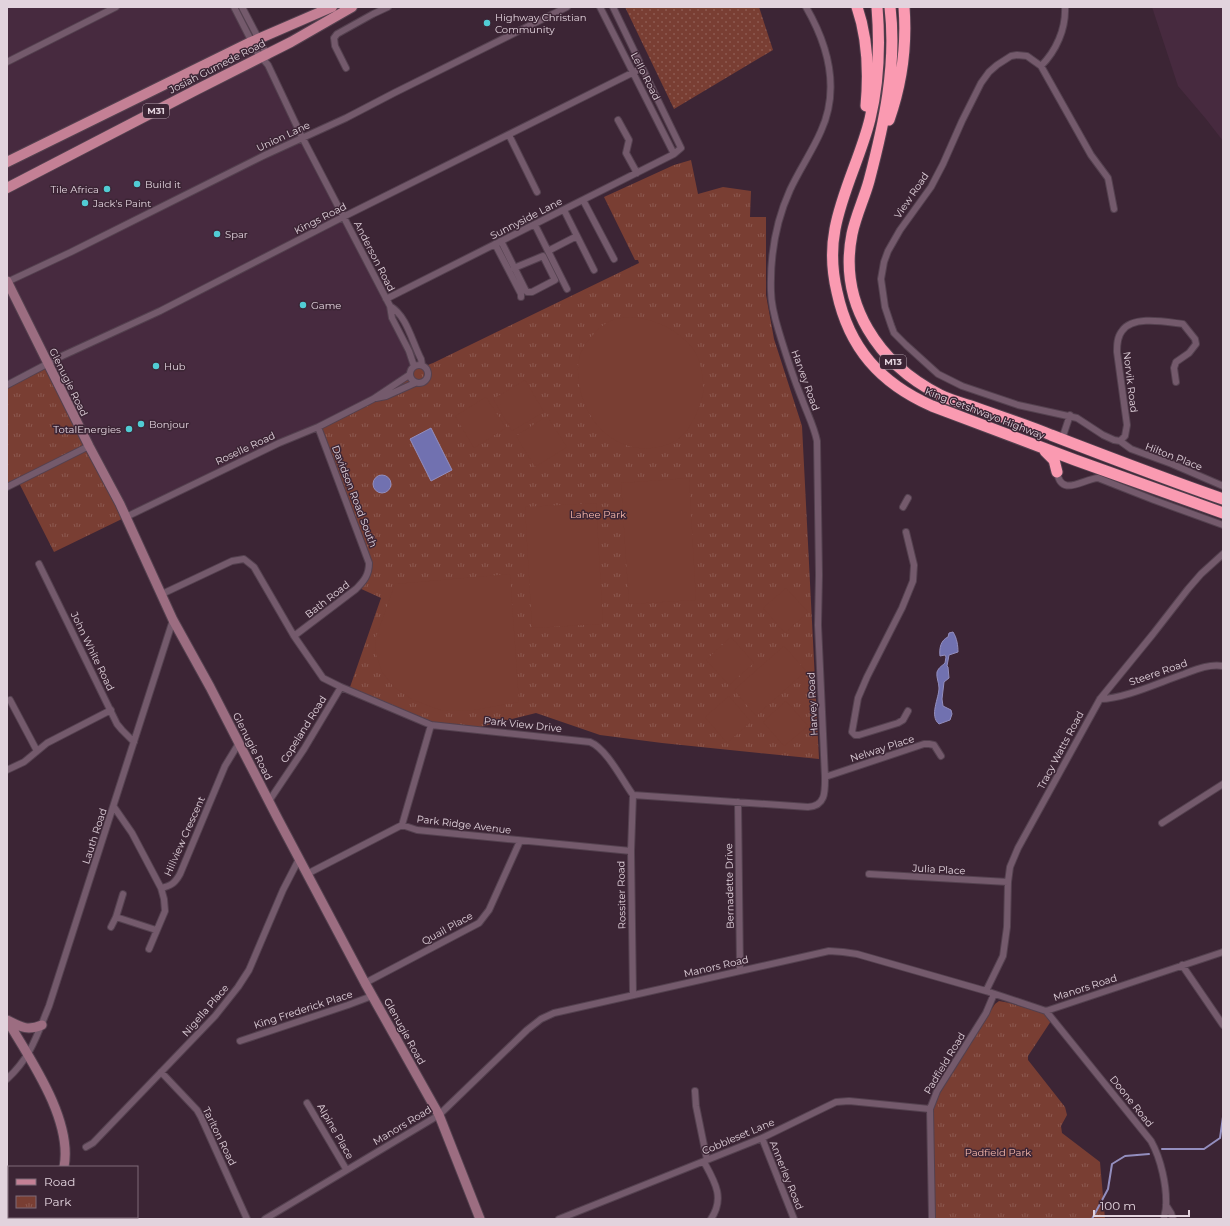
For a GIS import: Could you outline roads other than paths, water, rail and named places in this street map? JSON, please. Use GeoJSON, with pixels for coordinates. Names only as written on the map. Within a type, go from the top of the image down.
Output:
{"type":"FeatureCollection","features":[{"type":"Feature","properties":{"kind":"highway"},"geometry":{"type":"LineString","coordinates":[[857,7],[865,41],[868,71],[866,109],[862,142]]}},
{"type":"Feature","properties":{"kind":"highway","name":"King Cetshwayo Highway"},"geometry":{"type":"LineString","coordinates":[[877,7],[878,69],[875,93],[870,118],[835,227],[832,255],[834,282],[845,321],[852,336],[864,354],[878,370],[898,388],[914,398],[951,414],[1223,513]]}},
{"type":"Feature","properties":{"kind":"highway","name":"King Cetshwayo Highway"},"geometry":{"type":"LineString","coordinates":[[890,7],[892,45],[890,83],[884,118],[868,182],[852,234],[849,264],[852,292],[866,327],[879,346],[897,366],[921,384],[941,395],[1223,499]]}},
{"type":"Feature","properties":{"kind":"highway"},"geometry":{"type":"LineString","coordinates":[[868,182],[896,99],[903,68],[906,24],[904,7]]}},
{"type":"Feature","properties":{"kind":"highway"},"geometry":{"type":"LineString","coordinates":[[1033,444],[1052,457],[1055,462],[1057,472]]}},
{"type":"Feature","properties":{"kind":"highway"},"geometry":{"type":"LineString","coordinates":[[1057,472],[1063,464],[1075,460]]}},
{"type":"Feature","properties":{"kind":"main road","name":"Josiah Gumede Road"},"geometry":{"type":"LineString","coordinates":[[7,188],[196,90],[265,59],[291,42],[352,7]]}},
{"type":"Feature","properties":{"kind":"main road","name":"Josiah Gumede Road"},"geometry":{"type":"LineString","coordinates":[[7,162],[255,41],[330,8]]}},
{"type":"Feature","properties":{"kind":"street"},"geometry":{"type":"LineString","coordinates":[[7,62],[116,7]]}},
{"type":"Feature","properties":{"kind":"street","name":"Anderson Road"},"geometry":{"type":"LineString","coordinates":[[234,7],[265,59],[302,137],[390,306],[392,318],[409,351],[414,366]]}},
{"type":"Feature","properties":{"kind":"street","name":"Anderson Road"},"geometry":{"type":"LineString","coordinates":[[242,7],[255,41]]}},
{"type":"Feature","properties":{"kind":"street"},"geometry":{"type":"LineString","coordinates":[[346,68],[334,46],[334,38],[337,34],[372,14],[388,7]]}},
{"type":"Feature","properties":{"kind":"street","name":"Union Lane"},"geometry":{"type":"LineString","coordinates":[[7,282],[71,252],[302,137],[346,118],[394,92],[567,7]]}},
{"type":"Feature","properties":{"kind":"street","name":"Lello Road"},"geometry":{"type":"LineString","coordinates":[[600,7],[674,154]]}},
{"type":"Feature","properties":{"kind":"street","name":"Lello Road"},"geometry":{"type":"LineString","coordinates":[[613,7],[682,148]]}},
{"type":"Feature","properties":{"kind":"street","name":"Harvey Road"},"geometry":{"type":"LineString","coordinates":[[806,7],[824,45],[830,74],[831,94],[826,119],[822,130],[790,190],[776,230],[771,292],[774,313],[786,357],[817,441],[819,575],[818,625],[825,777]]}},
{"type":"Feature","properties":{"kind":"street"},"geometry":{"type":"LineString","coordinates":[[1041,66],[1050,56],[1061,36],[1065,21],[1065,7]]}},
{"type":"Feature","properties":{"kind":"street","name":"View Road"},"geometry":{"type":"LineString","coordinates":[[1070,415],[1018,405],[962,386],[938,374],[894,333],[888,316],[882,290],[882,271],[888,251],[900,230],[931,187],[981,83],[989,72],[1006,59],[1017,55],[1027,56],[1041,66],[1087,148],[1108,178],[1114,209]]}},
{"type":"Feature","properties":{"kind":"street","name":"Kings Road"},"geometry":{"type":"LineString","coordinates":[[7,385],[48,363],[165,308],[642,68]]}},
{"type":"Feature","properties":{"kind":"street"},"geometry":{"type":"LineString","coordinates":[[618,120],[629,140],[626,153],[627,156],[637,173]]}},
{"type":"Feature","properties":{"kind":"street"},"geometry":{"type":"LineString","coordinates":[[509,135],[537,192]]}},
{"type":"Feature","properties":{"kind":"street","name":"Sunnyside Lane"},"geometry":{"type":"LineString","coordinates":[[386,299],[637,173],[674,154],[682,148]]}},
{"type":"Feature","properties":{"kind":"street"},"geometry":{"type":"LineString","coordinates":[[583,200],[614,259]]}},
{"type":"Feature","properties":{"kind":"street"},"geometry":{"type":"LineString","coordinates":[[564,210],[594,270]]}},
{"type":"Feature","properties":{"kind":"street"},"geometry":{"type":"LineString","coordinates":[[535,225],[567,289]]}},
{"type":"Feature","properties":{"kind":"street"},"geometry":{"type":"LineString","coordinates":[[548,251],[577,236]]}},
{"type":"Feature","properties":{"kind":"street"},"geometry":{"type":"LineString","coordinates":[[498,243],[528,293],[555,280],[543,256],[514,268]]}},
{"type":"Feature","properties":{"kind":"street"},"geometry":{"type":"LineString","coordinates":[[498,243],[521,297]]}},
{"type":"Feature","properties":{"kind":"street","name":"Glenugie Road"},"geometry":{"type":"LineString","coordinates":[[7,282],[126,517],[174,620],[365,983],[439,1115],[480,1219]]}},
{"type":"Feature","properties":{"kind":"street","name":"Anderson Road"},"geometry":{"type":"LineString","coordinates":[[390,306],[397,310],[402,317],[421,359],[422,365]]}},
{"type":"Feature","properties":{"kind":"street","name":"Norvik Road"},"geometry":{"type":"LineString","coordinates":[[1120,441],[1125,436],[1127,425],[1117,343],[1122,331],[1126,327],[1136,322],[1152,321],[1183,324],[1195,339],[1196,344],[1189,353],[1177,360],[1175,364],[1176,382]]}},
{"type":"Feature","properties":{"kind":"street"},"geometry":{"type":"LineString","coordinates":[[422,365],[427,369],[428,377],[419,384],[415,383],[410,375],[410,371],[414,366],[422,365]]}},
{"type":"Feature","properties":{"kind":"street","name":"Roselle Road"},"geometry":{"type":"LineString","coordinates":[[126,517],[272,447],[318,427],[373,398],[410,375]]}},
{"type":"Feature","properties":{"kind":"street","name":"Roselle Road"},"geometry":{"type":"LineString","coordinates":[[373,398],[386,396],[415,383]]}},
{"type":"Feature","properties":{"kind":"street"},"geometry":{"type":"LineString","coordinates":[[1062,439],[1070,415],[1085,423],[1095,431],[1114,440],[1120,441]]}},
{"type":"Feature","properties":{"kind":"street","name":"Davidson Road South"},"geometry":{"type":"LineString","coordinates":[[318,427],[369,563],[368,574]]}},
{"type":"Feature","properties":{"kind":"street","name":"Hilton Place"},"geometry":{"type":"LineString","coordinates":[[1120,441],[1131,449],[1172,464],[1223,486]]}},
{"type":"Feature","properties":{"kind":"street"},"geometry":{"type":"LineString","coordinates":[[7,487],[89,446]]}},
{"type":"Feature","properties":{"kind":"street"},"geometry":{"type":"LineString","coordinates":[[1057,472],[1060,480],[1069,486],[1098,478],[1223,525]]}},
{"type":"Feature","properties":{"kind":"street"},"geometry":{"type":"LineString","coordinates":[[906,532],[914,565],[913,581],[902,608],[858,698],[852,732],[855,735],[859,735],[898,724],[903,720],[908,711]]}},
{"type":"Feature","properties":{"kind":"street","name":"Tracy Watts Road"},"geometry":{"type":"LineString","coordinates":[[986,992],[1003,956],[1007,927],[1008,882],[1010,867],[1018,848],[1100,699],[1188,589],[1201,574],[1223,554]]}},
{"type":"Feature","properties":{"kind":"street","name":"Park View Drive"},"geometry":{"type":"LineString","coordinates":[[162,594],[232,560],[244,559],[254,567],[294,636],[323,678],[431,725],[590,742],[597,746],[608,759],[632,795]]}},
{"type":"Feature","properties":{"kind":"street","name":"John White Road"},"geometry":{"type":"LineString","coordinates":[[39,564],[111,710],[122,730],[134,742]]}},
{"type":"Feature","properties":{"kind":"street","name":"Bath Road"},"geometry":{"type":"LineString","coordinates":[[294,636],[362,584],[368,574]]}},
{"type":"Feature","properties":{"kind":"street","name":"Lauth Road"},"geometry":{"type":"LineString","coordinates":[[7,1079],[18,1069],[28,1055],[42,1025],[57,985],[174,620]]}},
{"type":"Feature","properties":{"kind":"street","name":"Steere Road"},"geometry":{"type":"LineString","coordinates":[[1100,699],[1108,699],[1123,695],[1205,666],[1223,666]]}},
{"type":"Feature","properties":{"kind":"street","name":"Copeland Road"},"geometry":{"type":"LineString","coordinates":[[269,801],[304,749],[341,687]]}},
{"type":"Feature","properties":{"kind":"street"},"geometry":{"type":"LineString","coordinates":[[10,700],[37,751]]}},
{"type":"Feature","properties":{"kind":"street"},"geometry":{"type":"LineString","coordinates":[[7,770],[24,762],[48,743],[111,710]]}},
{"type":"Feature","properties":{"kind":"street"},"geometry":{"type":"LineString","coordinates":[[402,825],[431,725]]}},
{"type":"Feature","properties":{"kind":"street","name":"Hillview Crescent"},"geometry":{"type":"LineString","coordinates":[[114,807],[132,833],[161,888],[170,886],[177,879],[225,766],[239,743]]}},
{"type":"Feature","properties":{"kind":"street","name":"Nelway Place"},"geometry":{"type":"LineString","coordinates":[[825,777],[924,744],[934,745],[941,756]]}},
{"type":"Feature","properties":{"kind":"street"},"geometry":{"type":"LineString","coordinates":[[632,795],[808,807],[819,804],[824,796],[825,777]]}},
{"type":"Feature","properties":{"kind":"street"},"geometry":{"type":"LineString","coordinates":[[1162,823],[1223,784]]}},
{"type":"Feature","properties":{"kind":"street","name":"Rossiter Road"},"geometry":{"type":"LineString","coordinates":[[632,795],[631,851],[633,995]]}},
{"type":"Feature","properties":{"kind":"street","name":"Bernadette Drive"},"geometry":{"type":"LineString","coordinates":[[738,802],[740,970]]}},
{"type":"Feature","properties":{"kind":"street","name":"Park Ridge Avenue"},"geometry":{"type":"LineString","coordinates":[[307,874],[402,825],[417,830],[631,851]]}},
{"type":"Feature","properties":{"kind":"street","name":"Quail Place"},"geometry":{"type":"LineString","coordinates":[[365,983],[479,923],[489,910],[520,841]]}},
{"type":"Feature","properties":{"kind":"street","name":"Nigella Place"},"geometry":{"type":"LineString","coordinates":[[86,1147],[93,1143],[215,1016],[244,977],[283,890],[299,859]]}},
{"type":"Feature","properties":{"kind":"street","name":"Julia Place"},"geometry":{"type":"LineString","coordinates":[[869,874],[1008,882]]}},
{"type":"Feature","properties":{"kind":"street"},"geometry":{"type":"LineString","coordinates":[[149,949],[165,911],[161,888]]}},
{"type":"Feature","properties":{"kind":"street"},"geometry":{"type":"LineString","coordinates":[[112,927],[123,894]]}},
{"type":"Feature","properties":{"kind":"street"},"geometry":{"type":"LineString","coordinates":[[116,917],[156,930]]}},
{"type":"Feature","properties":{"kind":"street","name":"Manors Road"},"geometry":{"type":"LineString","coordinates":[[265,1219],[346,1169],[439,1115],[527,1030],[541,1019],[554,1013],[829,951],[857,954],[994,994],[1046,1011],[1223,952]]}},
{"type":"Feature","properties":{"kind":"street"},"geometry":{"type":"LineString","coordinates":[[1182,965],[1223,1025]]}},
{"type":"Feature","properties":{"kind":"street","name":"Padfield Road"},"geometry":{"type":"LineString","coordinates":[[932,1219],[930,1109],[937,1091],[986,1013],[994,994]]}},
{"type":"Feature","properties":{"kind":"street","name":"King Frederick Place"},"geometry":{"type":"LineString","coordinates":[[240,1040],[372,996]]}},
{"type":"Feature","properties":{"kind":"street","name":"Doone Road"},"geometry":{"type":"LineString","coordinates":[[1046,1011],[1151,1142],[1160,1161],[1166,1205],[1164,1219]]}},
{"type":"Feature","properties":{"kind":"street"},"geometry":{"type":"LineString","coordinates":[[7,1020],[26,1028],[33,1028],[42,1025]]}},
{"type":"Feature","properties":{"kind":"street"},"geometry":{"type":"LineString","coordinates":[[7,1020],[42,1080],[58,1116],[63,1133],[66,1156],[64,1166]]}},
{"type":"Feature","properties":{"kind":"street","name":"Tarlton Road"},"geometry":{"type":"LineString","coordinates":[[161,1072],[197,1110],[247,1219]]}},
{"type":"Feature","properties":{"kind":"street"},"geometry":{"type":"LineString","coordinates":[[695,1091],[705,1161],[718,1193],[718,1206],[711,1219]]}},
{"type":"Feature","properties":{"kind":"street","name":"Cobbleset Lane"},"geometry":{"type":"LineString","coordinates":[[559,1219],[762,1138],[831,1104],[842,1101],[930,1109]]}},
{"type":"Feature","properties":{"kind":"street","name":"Alpine Place"},"geometry":{"type":"LineString","coordinates":[[308,1103],[346,1169]]}},
{"type":"Feature","properties":{"kind":"street","name":"Annerley Road"},"geometry":{"type":"LineString","coordinates":[[762,1138],[794,1219]]}},
{"type":"Feature","properties":{"kind":"street"},"geometry":{"type":"LineString","coordinates":[[1166,1205],[1171,1212],[1173,1219]]}},
{"type":"Feature","properties":{"kind":"water"},"geometry":{"type":"Polygon","coordinates":[[[431,428],[452,470],[431,481],[410,439],[431,428]]]}},
{"type":"Feature","properties":{"kind":"water"},"geometry":{"type":"Polygon","coordinates":[[[378,475],[386,475],[391,480],[389,491],[386,493],[378,493],[373,488],[373,480],[378,475]]]}},
{"type":"Feature","properties":{"kind":"water"},"geometry":{"type":"Polygon","coordinates":[[[953,632],[957,642],[958,652],[949,655],[947,666],[949,678],[944,682],[942,699],[943,706],[951,710],[952,714],[950,720],[939,724],[936,721],[935,716],[935,707],[939,692],[937,672],[945,663],[946,657],[945,655],[940,656],[940,647],[942,642],[948,637],[949,633],[953,632]]]}},
{"type":"Feature","properties":{"kind":"waterway"},"geometry":{"type":"LineString","coordinates":[[1162,1149],[1204,1149],[1220,1138],[1223,1117]]}},
{"type":"Feature","properties":{"kind":"waterway"},"geometry":{"type":"LineString","coordinates":[[1092,1219],[1108,1189],[1112,1164],[1125,1156],[1149,1154]]}},
{"type":"Feature","properties":{"kind":"place","name":"Highway Christian Community"},"geometry":{"type":"Point","coordinates":[487,23]}},
{"type":"Feature","properties":{"kind":"place","name":"Build it"},"geometry":{"type":"Point","coordinates":[137,184]}},
{"type":"Feature","properties":{"kind":"place","name":"Tile Africa"},"geometry":{"type":"Point","coordinates":[107,189]}},
{"type":"Feature","properties":{"kind":"place","name":"Jack's Paint"},"geometry":{"type":"Point","coordinates":[85,203]}},
{"type":"Feature","properties":{"kind":"place","name":"Spar"},"geometry":{"type":"Point","coordinates":[217,234]}},
{"type":"Feature","properties":{"kind":"place","name":"Game"},"geometry":{"type":"Point","coordinates":[303,305]}},
{"type":"Feature","properties":{"kind":"place","name":"Hub"},"geometry":{"type":"Point","coordinates":[156,366]}},
{"type":"Feature","properties":{"kind":"place","name":"Bonjour"},"geometry":{"type":"Point","coordinates":[141,424]}},
{"type":"Feature","properties":{"kind":"place","name":"TotalEnergies"},"geometry":{"type":"Point","coordinates":[129,429]}},
{"type":"Feature","properties":{"kind":"park label","name":"Lahee Park"},"geometry":{"type":"Point","coordinates":[598,514]}},
{"type":"Feature","properties":{"kind":"park label","name":"Padfield Park"},"geometry":{"type":"Point","coordinates":[998,1152]}}]}
